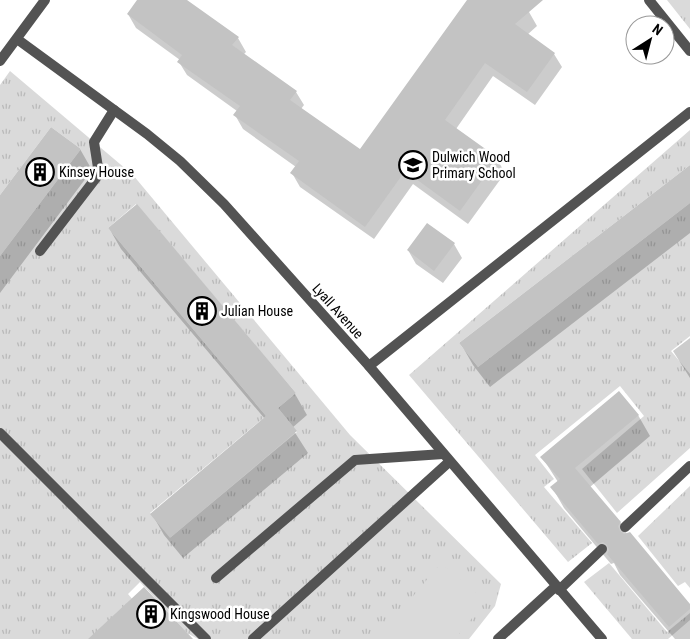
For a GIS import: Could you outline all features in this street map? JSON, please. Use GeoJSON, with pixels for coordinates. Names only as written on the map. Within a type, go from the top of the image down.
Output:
{"type":"FeatureCollection","features":[{"type":"Feature","properties":{"kind":"street"},"geometry":{"type":"LineString","coordinates":[[0,61],[45,0]]}},
{"type":"Feature","properties":{"kind":"street"},"geometry":{"type":"LineString","coordinates":[[649,0],[690,51]]}},
{"type":"Feature","properties":{"kind":"street","name":"Lyall Avenue"},"geometry":{"type":"LineString","coordinates":[[17,39],[180,161],[224,204],[369,366],[602,639]]}},
{"type":"Feature","properties":{"kind":"street"},"geometry":{"type":"LineString","coordinates":[[40,251],[99,174],[94,142],[114,110]]}},
{"type":"Feature","properties":{"kind":"street"},"geometry":{"type":"LineString","coordinates":[[369,366],[690,112]]}},
{"type":"Feature","properties":{"kind":"street"},"geometry":{"type":"LineString","coordinates":[[0,433],[206,639]]}},
{"type":"Feature","properties":{"kind":"street"},"geometry":{"type":"LineString","coordinates":[[216,578],[355,460],[446,458]]}},
{"type":"Feature","properties":{"kind":"street"},"geometry":{"type":"LineString","coordinates":[[253,639],[446,458]]}},
{"type":"Feature","properties":{"kind":"street"},"geometry":{"type":"LineString","coordinates":[[625,527],[690,466]]}},
{"type":"Feature","properties":{"kind":"street"},"geometry":{"type":"LineString","coordinates":[[498,639],[602,548]]}},
{"type":"Feature","properties":{"kind":"green space"},"geometry":{"type":"Polygon","coordinates":[[[667,0],[690,0],[690,29],[667,0]]]}},
{"type":"Feature","properties":{"kind":"green space"},"geometry":{"type":"Polygon","coordinates":[[[10,71],[133,175],[350,435],[501,584],[495,606],[469,639],[198,639],[187,633],[140,582],[128,594],[140,608],[97,639],[0,639],[0,256],[81,149],[51,127],[0,195],[0,85],[10,71]],[[136,204],[108,228],[266,416],[150,513],[171,537],[297,432],[278,408],[296,393],[136,204]]]}},
{"type":"Feature","properties":{"kind":"green space"},"geometry":{"type":"Polygon","coordinates":[[[690,130],[690,165],[459,343],[478,367],[690,203],[690,336],[671,351],[690,374],[690,448],[617,513],[582,469],[644,416],[620,386],[535,455],[554,479],[544,487],[592,543],[568,562],[409,375],[690,130]]]}},
{"type":"Feature","properties":{"kind":"green space"},"geometry":{"type":"Polygon","coordinates":[[[690,486],[690,588],[685,582],[678,586],[638,536],[690,486]]]}},
{"type":"Feature","properties":{"kind":"green space"},"geometry":{"type":"Polygon","coordinates":[[[441,563],[486,601],[455,639],[387,639],[381,634],[441,563]]]}},
{"type":"Feature","properties":{"kind":"green space"},"geometry":{"type":"Polygon","coordinates":[[[609,563],[667,632],[690,613],[690,620],[668,639],[632,639],[584,582],[609,563]]]}},
{"type":"Feature","properties":{"kind":"building"},"geometry":{"type":"Polygon","coordinates":[[[137,0],[187,0],[239,37],[232,45],[297,91],[290,100],[360,149],[467,0],[543,0],[515,24],[555,53],[527,92],[485,63],[445,120],[498,158],[460,211],[405,171],[365,227],[290,173],[299,161],[233,115],[240,106],[177,62],[182,55],[127,14],[137,0]]]}},
{"type":"Feature","properties":{"kind":"building","name":"Kinsey House"},"geometry":{"type":"Polygon","coordinates":[[[51,127],[81,149],[0,256],[0,195],[51,127]]]}},
{"type":"Feature","properties":{"kind":"building"},"geometry":{"type":"Polygon","coordinates":[[[690,165],[690,203],[478,367],[459,343],[690,165]]]}},
{"type":"Feature","properties":{"kind":"building","name":"Julian House"},"geometry":{"type":"Polygon","coordinates":[[[137,204],[296,393],[278,408],[297,431],[170,538],[150,514],[266,416],[108,228],[137,204]]]}},
{"type":"Feature","properties":{"kind":"building"},"geometry":{"type":"Polygon","coordinates":[[[427,223],[455,243],[434,271],[407,250],[427,223]]]}},
{"type":"Feature","properties":{"kind":"building"},"geometry":{"type":"Polygon","coordinates":[[[619,391],[639,415],[575,468],[621,522],[618,526],[620,531],[624,534],[630,532],[690,604],[690,609],[669,627],[607,554],[609,550],[607,545],[603,542],[598,544],[550,487],[560,479],[540,457],[619,391]]]}},
{"type":"Feature","properties":{"kind":"building","name":"Kingswood House"},"geometry":{"type":"Polygon","coordinates":[[[144,587],[193,639],[88,639],[144,587]]]}},
{"type":"Feature","properties":{"kind":"place","name":"Dulwich Wood Primary School"},"geometry":{"type":"Point","coordinates":[413,165]}},
{"type":"Feature","properties":{"kind":"place","name":"Kinsey House"},"geometry":{"type":"Point","coordinates":[40,172]}},
{"type":"Feature","properties":{"kind":"place","name":"Julian House"},"geometry":{"type":"Point","coordinates":[202,311]}},
{"type":"Feature","properties":{"kind":"place","name":"Kingswood House"},"geometry":{"type":"Point","coordinates":[151,614]}}]}
